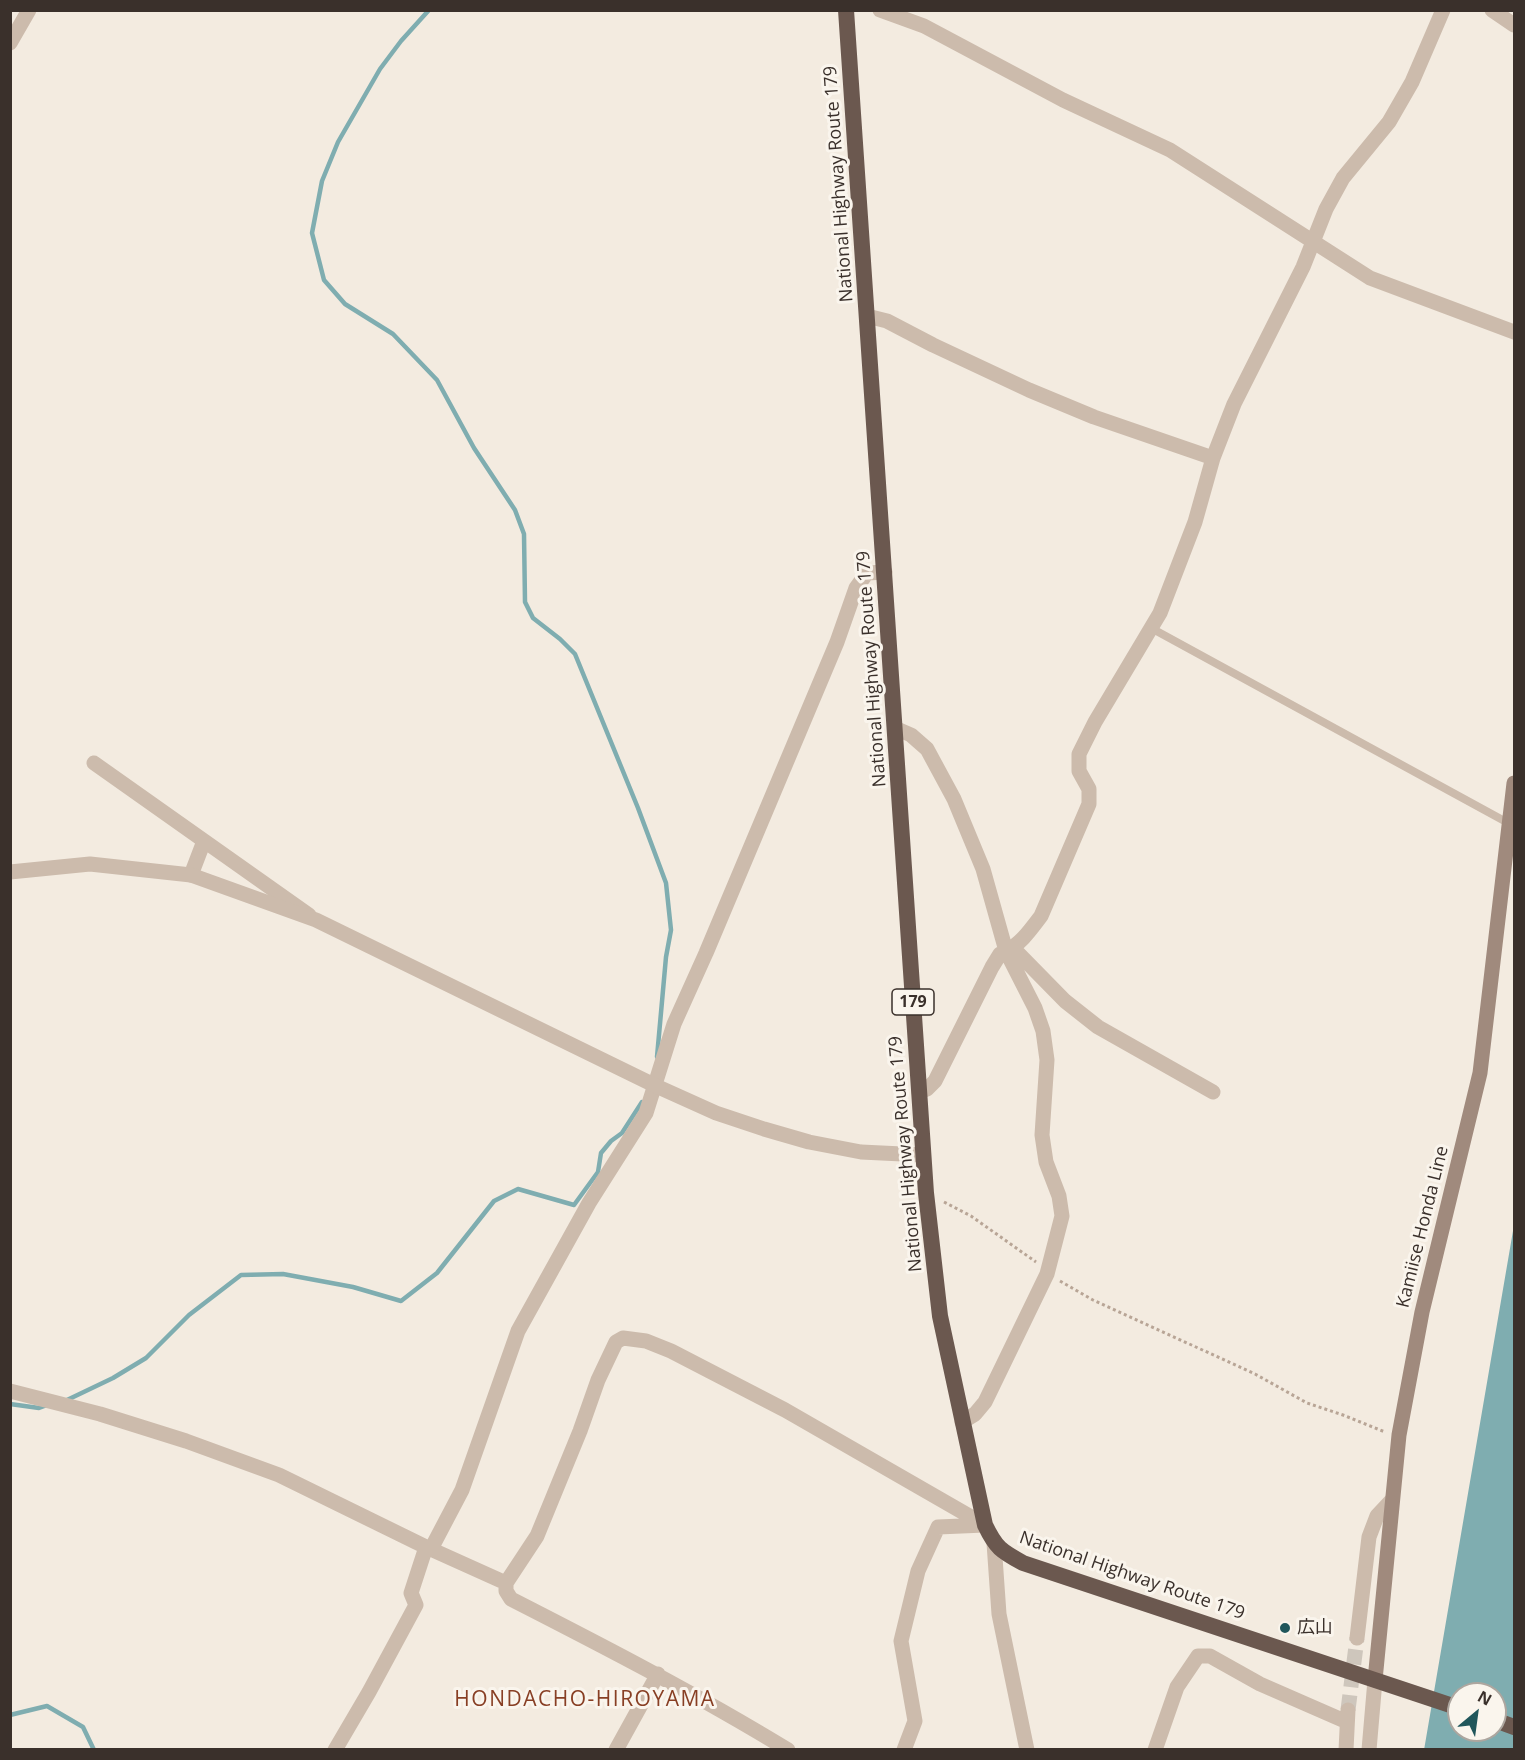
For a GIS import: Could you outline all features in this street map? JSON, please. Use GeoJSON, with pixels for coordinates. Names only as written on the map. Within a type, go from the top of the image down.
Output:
{"type":"FeatureCollection","features":[{"type":"Feature","properties":{"kind":"highway","name":"National Highway Route 179"},"geometry":{"type":"LineString","coordinates":[[846,10],[926,1193],[940,1316],[985,1525],[994,1543],[1023,1563],[1447,1704]]}},
{"type":"Feature","properties":{"kind":"main road","name":"Kamiise Honda Line"},"geometry":{"type":"LineString","coordinates":[[1375,1680],[1399,1435],[1422,1312],[1480,1073],[1515,783]]}},
{"type":"Feature","properties":{"kind":"street"},"geometry":{"type":"LineString","coordinates":[[10,44],[29,10]]}},
{"type":"Feature","properties":{"kind":"street"},"geometry":{"type":"LineString","coordinates":[[880,10],[924,26],[1063,100],[1170,150],[1370,278],[1515,332]]}},
{"type":"Feature","properties":{"kind":"street"},"geometry":{"type":"LineString","coordinates":[[919,1092],[927,1089],[935,1080],[1000,954],[1010,949],[1029,932],[1041,916],[1089,804],[1089,789],[1079,771],[1079,754],[1160,613],[1195,522],[1213,458],[1234,404],[1303,267],[1326,209],[1343,178],[1389,122],[1406,92],[1443,10]]}},
{"type":"Feature","properties":{"kind":"street"},"geometry":{"type":"LineString","coordinates":[[1491,10],[1515,25]]}},
{"type":"Feature","properties":{"kind":"street"},"geometry":{"type":"LineString","coordinates":[[867,316],[887,321],[1029,390],[1094,417],[1213,458]]}},
{"type":"Feature","properties":{"kind":"street"},"geometry":{"type":"LineString","coordinates":[[335,1749],[416,1605],[411,1593],[428,1548],[462,1490],[518,1331],[589,1203],[646,1113],[651,1084],[674,1024],[832,653],[856,588],[867,573],[885,572]]}},
{"type":"Feature","properties":{"kind":"street"},"geometry":{"type":"LineString","coordinates":[[895,728],[911,735],[927,749],[954,799],[983,869],[1010,949],[1035,1008],[1043,1031],[1047,1060],[1042,1135],[1046,1162],[1059,1196],[1062,1216],[1047,1274],[985,1402],[975,1414],[962,1422]]}},
{"type":"Feature","properties":{"kind":"street"},"geometry":{"type":"LineString","coordinates":[[94,763],[316,920]]}},
{"type":"Feature","properties":{"kind":"street"},"geometry":{"type":"LineString","coordinates":[[191,875],[204,841]]}},
{"type":"Feature","properties":{"kind":"street"},"geometry":{"type":"LineString","coordinates":[[10,872],[90,864],[191,875],[316,920],[651,1084],[716,1113],[809,1142],[861,1152],[923,1155]]}},
{"type":"Feature","properties":{"kind":"street"},"geometry":{"type":"LineString","coordinates":[[1010,949],[1065,1001],[1098,1027],[1214,1092]]}},
{"type":"Feature","properties":{"kind":"street"},"geometry":{"type":"LineString","coordinates":[[788,1749],[658,1674],[511,1599],[506,1591],[506,1583],[537,1536],[580,1431],[598,1380],[616,1342],[623,1338],[646,1341],[671,1351],[785,1410],[985,1525]]}},
{"type":"Feature","properties":{"kind":"street"},"geometry":{"type":"LineString","coordinates":[[10,1391],[100,1414],[186,1441],[279,1475],[428,1548],[506,1583]]}},
{"type":"Feature","properties":{"kind":"street"},"geometry":{"type":"LineString","coordinates":[[1357,1638],[1368,1537],[1377,1516],[1392,1500]]}},
{"type":"Feature","properties":{"kind":"street"},"geometry":{"type":"LineString","coordinates":[[904,1749],[915,1722],[901,1641],[918,1571],[938,1527],[985,1525]]}},
{"type":"Feature","properties":{"kind":"street"},"geometry":{"type":"LineString","coordinates":[[994,1543],[999,1614],[1027,1749]]}},
{"type":"Feature","properties":{"kind":"street"},"geometry":{"type":"LineString","coordinates":[[1155,1749],[1177,1687],[1198,1656],[1210,1656],[1260,1684],[1347,1716],[1346,1749]]}},
{"type":"Feature","properties":{"kind":"street"},"geometry":{"type":"LineString","coordinates":[[616,1749],[658,1674]]}},
{"type":"Feature","properties":{"kind":"street"},"geometry":{"type":"LineString","coordinates":[[1369,1749],[1375,1680]]}},
{"type":"Feature","properties":{"kind":"lane"},"geometry":{"type":"LineString","coordinates":[[1151,628],[1510,824]]}},
{"type":"Feature","properties":{"kind":"path"},"geometry":{"type":"LineString","coordinates":[[926,1193],[971,1216],[1034,1259],[1047,1274],[1093,1300],[1255,1374],[1307,1403],[1343,1414],[1379,1430],[1399,1435]]}},
{"type":"Feature","properties":{"kind":"water"},"geometry":{"type":"Polygon","coordinates":[[[1514,1225],[1514,1749],[1424,1750],[1514,1225]]]}},
{"type":"Feature","properties":{"kind":"waterway"},"geometry":{"type":"LineString","coordinates":[[429,10],[380,69],[338,142],[322,181],[312,233],[324,280],[345,304],[393,334],[437,380],[474,448],[515,510],[524,534],[525,602],[533,618],[575,654],[666,883],[671,930],[666,957],[657,1057]]}},
{"type":"Feature","properties":{"kind":"waterway"},"geometry":{"type":"LineString","coordinates":[[67,1400],[113,1378],[146,1358],[189,1315],[241,1275],[283,1274],[353,1287],[401,1301],[437,1273],[494,1201],[518,1189],[574,1205],[598,1172],[601,1153],[622,1133],[642,1102]]}},
{"type":"Feature","properties":{"kind":"waterway"},"geometry":{"type":"LineString","coordinates":[[10,1404],[39,1408],[47,1405]]}},
{"type":"Feature","properties":{"kind":"waterway"},"geometry":{"type":"LineString","coordinates":[[10,1715],[47,1706],[83,1727],[94,1750]]}},
{"type":"Feature","properties":{"kind":"tunnel"},"geometry":{"type":"LineString","coordinates":[[1348,1710],[1357,1638]]}},
{"type":"Feature","properties":{"kind":"place","name":"広山"},"geometry":{"type":"Point","coordinates":[1285,1628]}},
{"type":"Feature","properties":{"kind":"district","name":"HONDACHO-HIROYAMA"},"geometry":{"type":"Point","coordinates":[585,1700]}}]}
